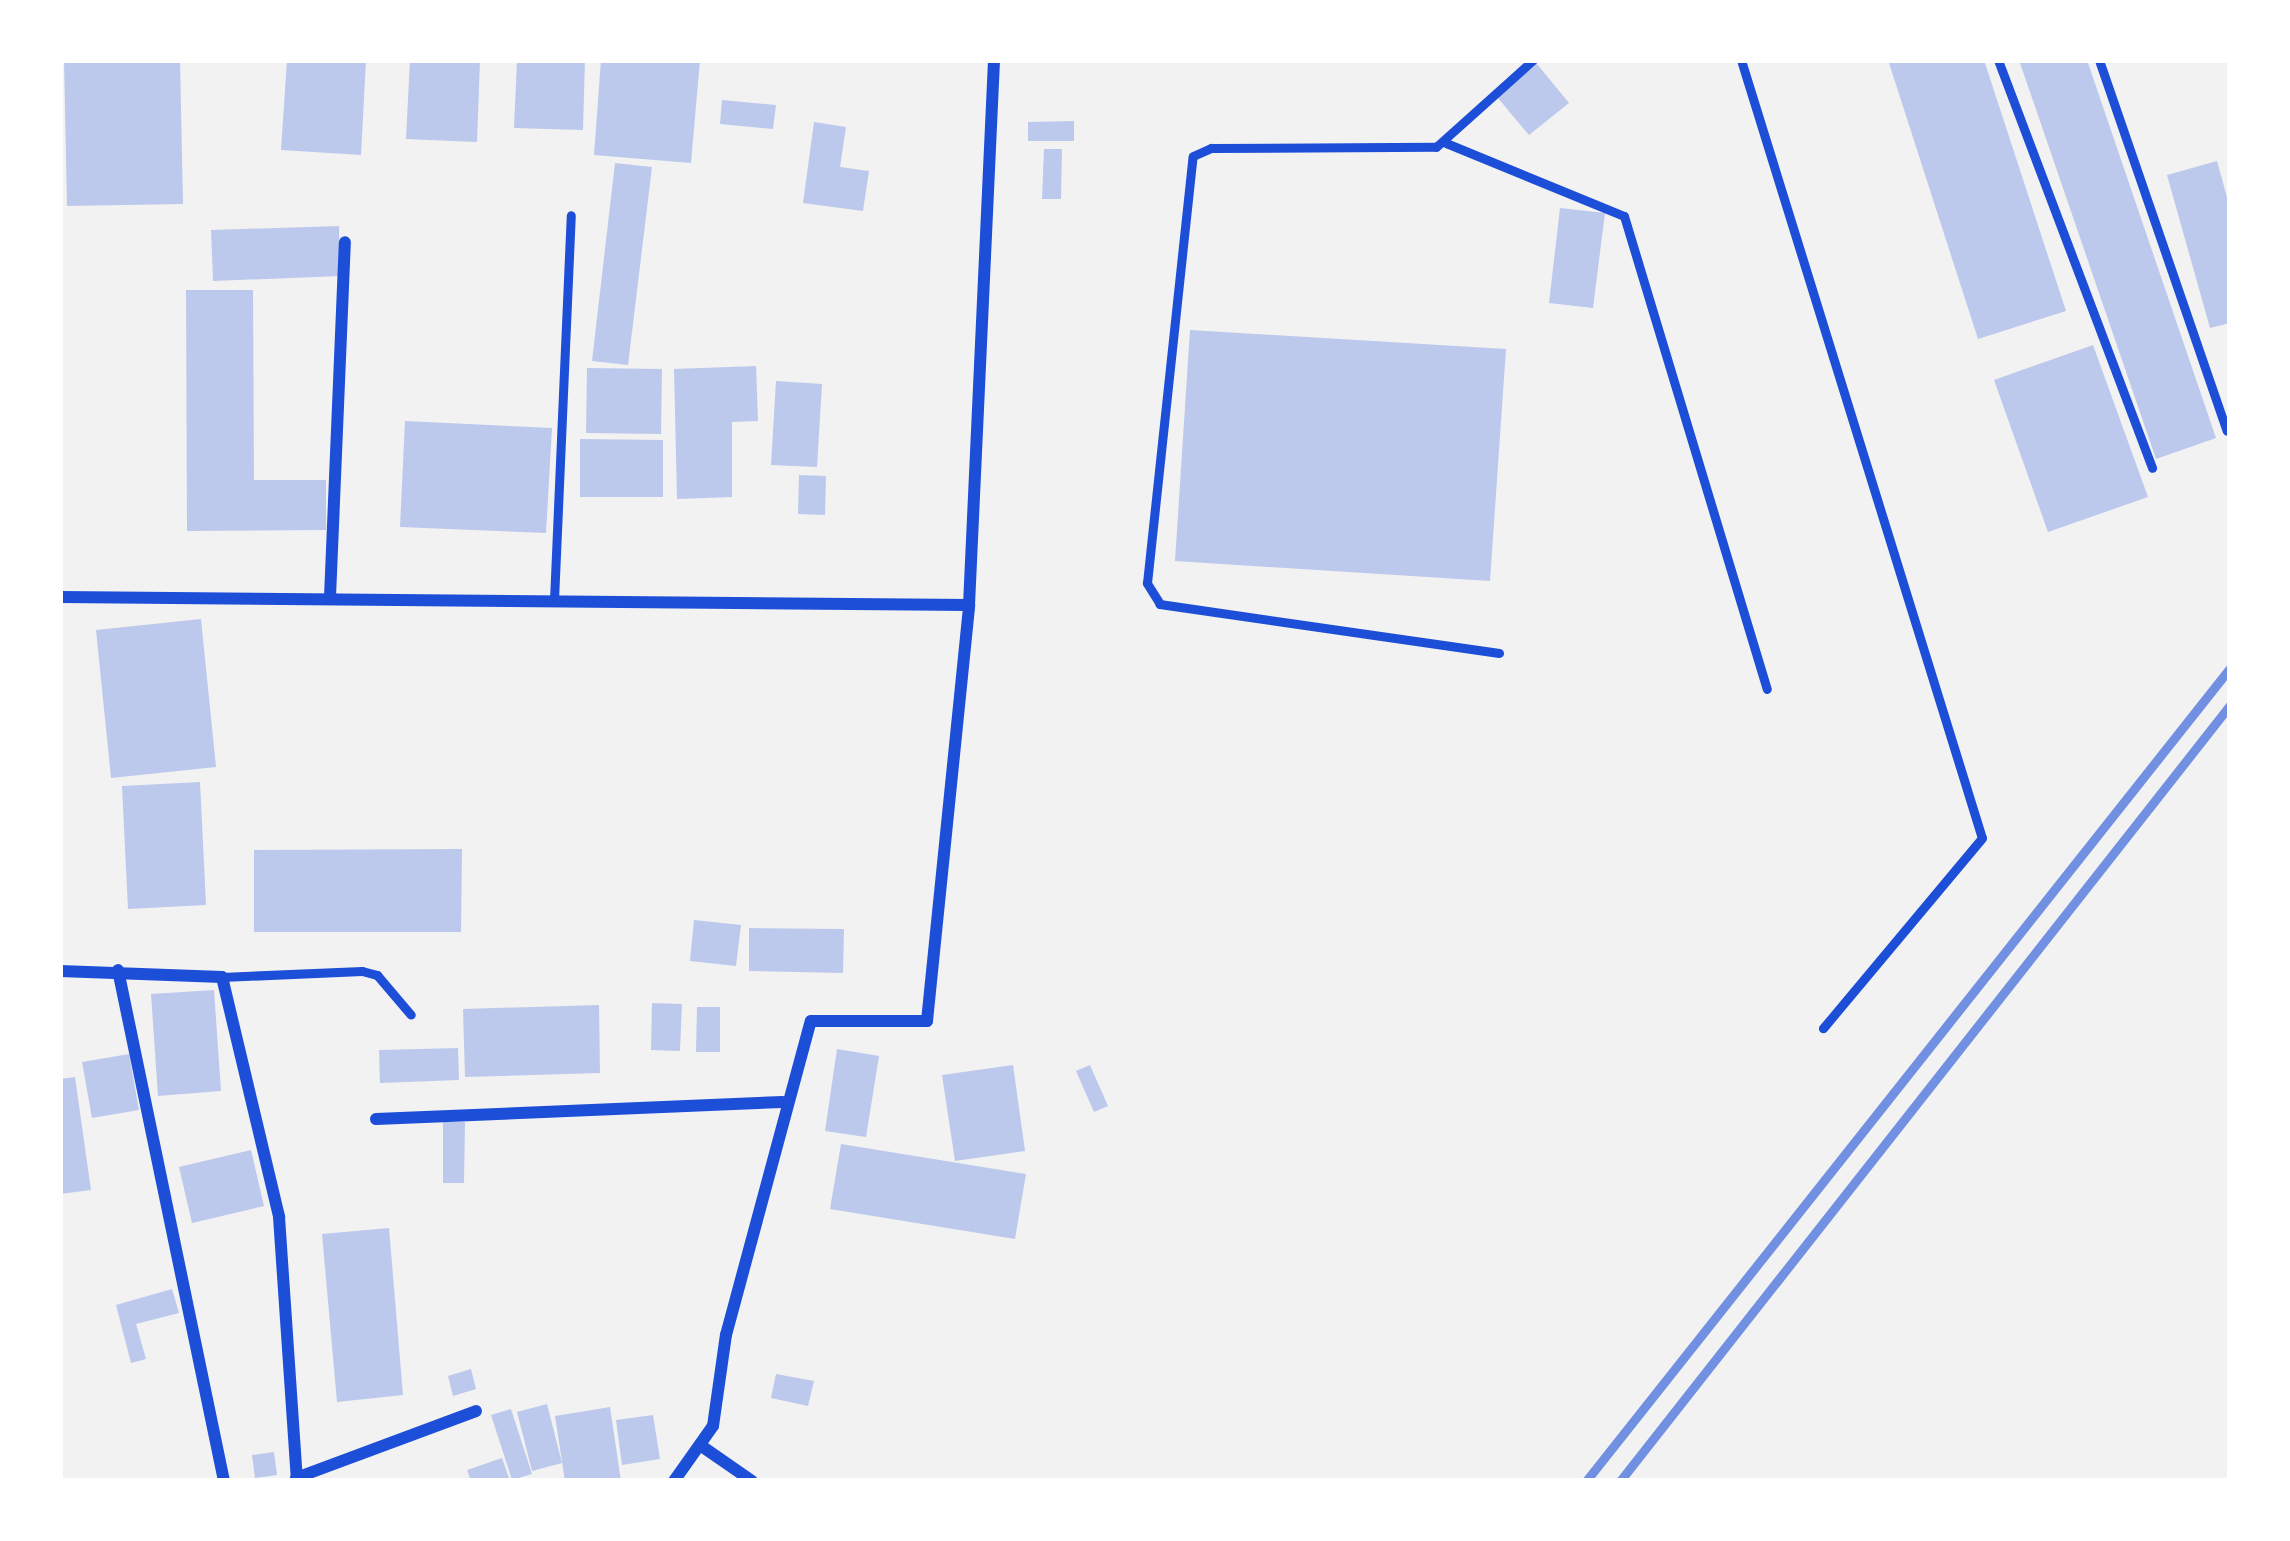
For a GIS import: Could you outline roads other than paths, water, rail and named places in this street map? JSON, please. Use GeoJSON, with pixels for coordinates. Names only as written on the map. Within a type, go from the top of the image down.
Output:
{"type":"FeatureCollection","features":[{"type":"Feature","properties":{"kind":"street"},"geometry":{"type":"LineString","coordinates":[[674,1481],[713,1426],[726,1336],[783,1102],[811,1021],[927,1021],[969,605],[994,60]]}},
{"type":"Feature","properties":{"kind":"street"},"geometry":{"type":"LineString","coordinates":[[330,597],[345,242]]}},
{"type":"Feature","properties":{"kind":"street"},"geometry":{"type":"LineString","coordinates":[[60,597],[969,605]]}},
{"type":"Feature","properties":{"kind":"street"},"geometry":{"type":"LineString","coordinates":[[118,970],[224,1481]]}},
{"type":"Feature","properties":{"kind":"street"},"geometry":{"type":"LineString","coordinates":[[60,971],[222,977],[279,1216],[296,1480],[476,1412]]}},
{"type":"Feature","properties":{"kind":"street"},"geometry":{"type":"LineString","coordinates":[[376,1119],[783,1102]]}},
{"type":"Feature","properties":{"kind":"street"},"geometry":{"type":"LineString","coordinates":[[700,1445],[752,1481]]}},
{"type":"Feature","properties":{"kind":"lane"},"geometry":{"type":"LineString","coordinates":[[1446,142],[1533,60]]}},
{"type":"Feature","properties":{"kind":"lane"},"geometry":{"type":"LineString","coordinates":[[1741,60],[1982,838],[1823,1028]]}},
{"type":"Feature","properties":{"kind":"lane"},"geometry":{"type":"LineString","coordinates":[[1998,60],[2152,468]]}},
{"type":"Feature","properties":{"kind":"lane"},"geometry":{"type":"LineString","coordinates":[[2099,60],[2227,431]]}},
{"type":"Feature","properties":{"kind":"lane"},"geometry":{"type":"LineString","coordinates":[[1499,653],[1160,604],[1147,583],[1193,156],[1211,148],[1446,142],[1624,216],[1767,688]]}},
{"type":"Feature","properties":{"kind":"lane"},"geometry":{"type":"LineString","coordinates":[[554,600],[571,215]]}},
{"type":"Feature","properties":{"kind":"lane"},"geometry":{"type":"LineString","coordinates":[[222,977],[362,971],[377,975],[411,1015]]}},
{"type":"Feature","properties":{"kind":"railway"},"geometry":{"type":"LineString","coordinates":[[1586,1481],[2230,668]]}},
{"type":"Feature","properties":{"kind":"railway"},"geometry":{"type":"LineString","coordinates":[[1620,1481],[2230,705]]}}]}
